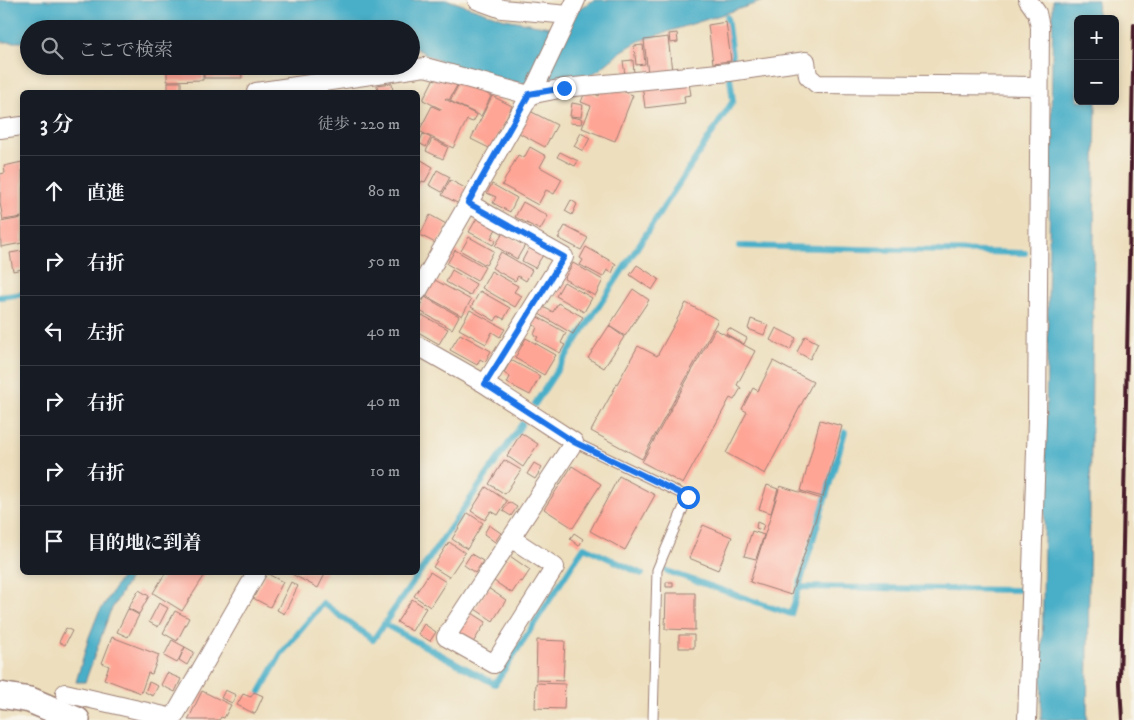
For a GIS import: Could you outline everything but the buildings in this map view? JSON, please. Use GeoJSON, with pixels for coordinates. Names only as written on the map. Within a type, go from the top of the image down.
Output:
{"type":"FeatureCollection","features":[{"type":"Feature","properties":{"kind":"street"},"geometry":{"type":"LineString","coordinates":[[420,287],[532,90],[573,7],[502,9],[477,0]]}},
{"type":"Feature","properties":{"kind":"street"},"geometry":{"type":"LineString","coordinates":[[1027,720],[1037,420],[1040,27],[1037,13],[1028,0]]}},
{"type":"Feature","properties":{"kind":"street"},"geometry":{"type":"LineString","coordinates":[[420,68],[425,67],[532,90],[729,72],[806,61],[808,76],[817,84],[1039,86]]}},
{"type":"Feature","properties":{"kind":"street"},"geometry":{"type":"LineString","coordinates":[[270,90],[371,75]]}},
{"type":"Feature","properties":{"kind":"street"},"geometry":{"type":"LineString","coordinates":[[0,129],[20,126]]}},
{"type":"Feature","properties":{"kind":"street"},"geometry":{"type":"LineString","coordinates":[[468,203],[564,257],[485,384]]}},
{"type":"Feature","properties":{"kind":"street"},"geometry":{"type":"LineString","coordinates":[[420,347],[485,384],[574,442],[446,637],[494,664],[555,567],[511,538]]}},
{"type":"Feature","properties":{"kind":"street"},"geometry":{"type":"LineString","coordinates":[[0,695],[30,700],[68,712],[172,719],[255,575]]}},
{"type":"Feature","properties":{"kind":"lane"},"geometry":{"type":"LineString","coordinates":[[574,442],[688,497],[657,570],[653,720]]}},
{"type":"Feature","properties":{"kind":"water"},"geometry":{"type":"Polygon","coordinates":[[[0,0],[448,0],[505,19],[555,28],[594,0],[767,0],[639,41],[622,51],[589,76],[575,80],[525,84],[473,74],[439,61],[420,51],[420,20],[20,20],[20,42],[0,42],[0,0]]]}},
{"type":"Feature","properties":{"kind":"water"},"geometry":{"type":"Polygon","coordinates":[[[1053,0],[1098,0],[1097,15],[1074,15],[1074,105],[1096,105],[1087,720],[1041,720],[1053,0]]]}},
{"type":"Feature","properties":{"kind":"water"},"geometry":{"type":"Polygon","coordinates":[[[123,575],[132,575],[110,612],[85,682],[76,682],[89,637],[98,614],[123,575]]]}},
{"type":"Feature","properties":{"kind":"waterway"},"geometry":{"type":"LineString","coordinates":[[727,17],[733,65]]}},
{"type":"Feature","properties":{"kind":"waterway"},"geometry":{"type":"LineString","coordinates":[[535,404],[733,101],[730,78]]}},
{"type":"Feature","properties":{"kind":"waterway"},"geometry":{"type":"LineString","coordinates":[[739,246],[1025,253]]}},
{"type":"Feature","properties":{"kind":"waterway"},"geometry":{"type":"LineString","coordinates":[[0,297],[20,294]]}},
{"type":"Feature","properties":{"kind":"waterway"},"geometry":{"type":"LineString","coordinates":[[420,572],[522,424]]}},
{"type":"Feature","properties":{"kind":"waterway"},"geometry":{"type":"LineString","coordinates":[[667,571],[791,614],[845,432]]}},
{"type":"Feature","properties":{"kind":"waterway"},"geometry":{"type":"LineString","coordinates":[[384,624],[495,684],[584,547],[642,574]]}},
{"type":"Feature","properties":{"kind":"waterway"},"geometry":{"type":"LineString","coordinates":[[260,692],[281,654],[323,603],[373,640],[418,575]]}},
{"type":"Feature","properties":{"kind":"waterway"},"geometry":{"type":"LineString","coordinates":[[799,587],[1018,590]]}},
{"type":"Feature","properties":{"kind":"railway"},"geometry":{"type":"LineString","coordinates":[[1122,720],[1120,685],[1134,25]]}},
{"type":"Feature","properties":{"kind":"route"},"geometry":{"type":"LineString","coordinates":[[564,88],[529,94],[468,203],[564,257],[485,384],[574,442],[688,497]]}}]}
